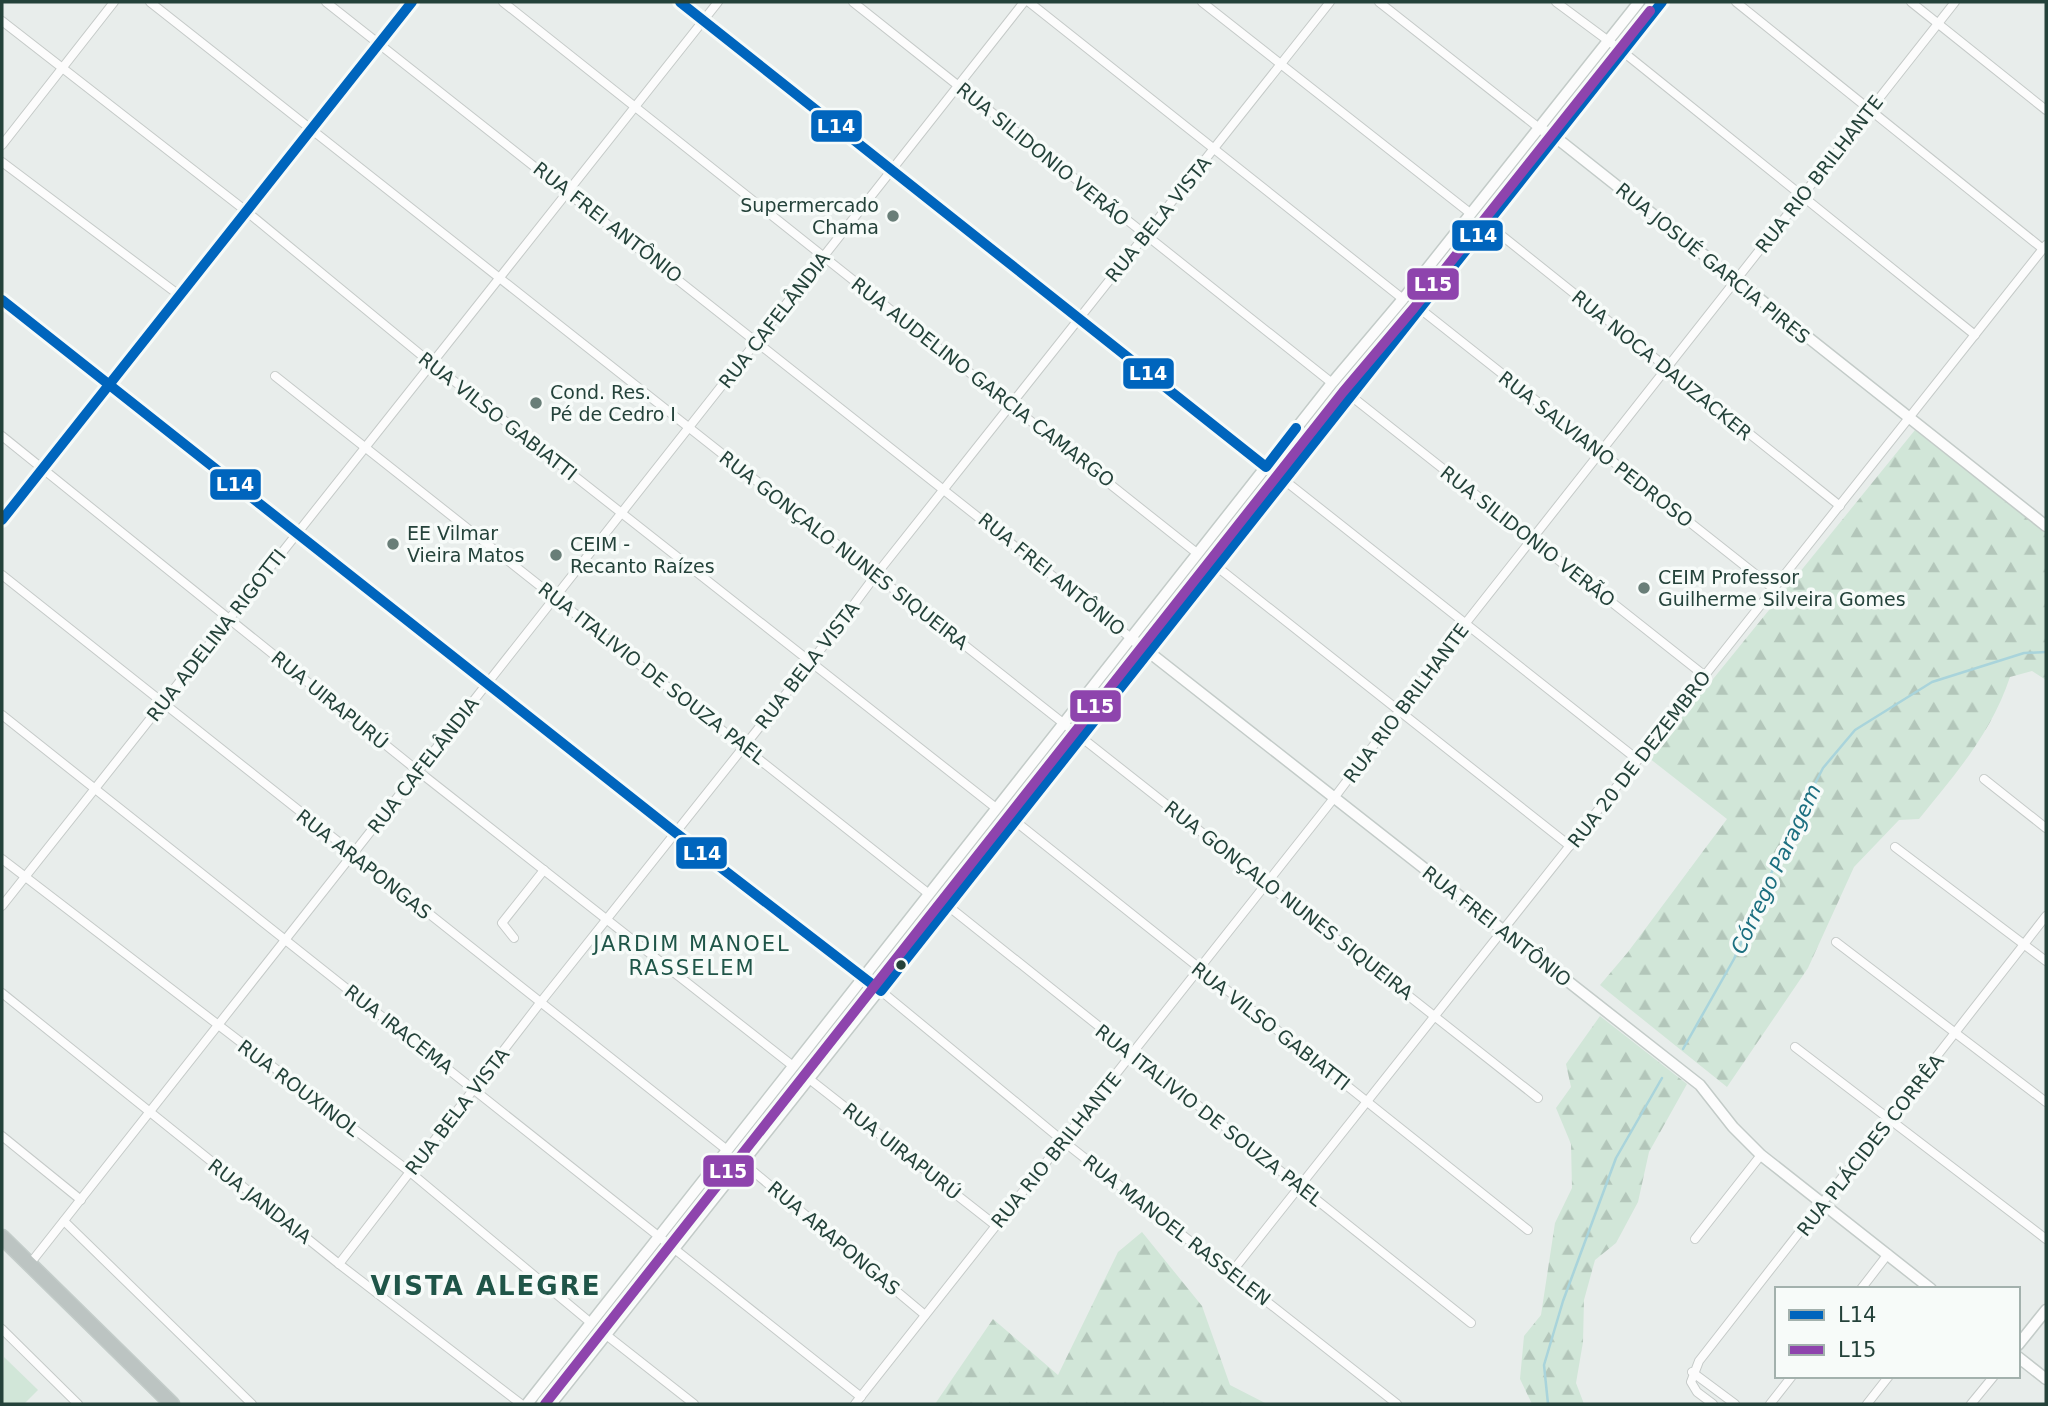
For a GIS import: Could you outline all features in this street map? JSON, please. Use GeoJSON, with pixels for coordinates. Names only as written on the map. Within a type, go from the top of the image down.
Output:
{"type":"FeatureCollection","features":[{"type":"Feature","properties":{"kind":"highway"},"geometry":{"type":"LineString","coordinates":[[2,1237],[169,1403]]}},
{"type":"Feature","properties":{"kind":"main road"},"geometry":{"type":"LineString","coordinates":[[527,1404],[659,1240],[727,1150],[1332,383],[1403,299],[1639,2]]}},
{"type":"Feature","properties":{"kind":"main road"},"geometry":{"type":"LineString","coordinates":[[551,1404],[808,1078],[881,991],[1662,2]]}},
{"type":"Feature","properties":{"kind":"main road","name":"RUA JOSUÉ GARCIA PIRES"},"geometry":{"type":"LineString","coordinates":[[1539,128],[1554,136],[2046,526]]}},
{"type":"Feature","properties":{"kind":"main road","name":"RUA FREI ANTÔNIO"},"geometry":{"type":"LineString","coordinates":[[1131,638],[1150,650],[1700,1085],[1733,1128],[1762,1155],[1929,1287]]}},
{"type":"Feature","properties":{"kind":"main road"},"geometry":{"type":"LineString","coordinates":[[2020,1342],[2046,1310]]}},
{"type":"Feature","properties":{"kind":"main road"},"geometry":{"type":"LineString","coordinates":[[2020,1359],[2046,1379]]}},
{"type":"Feature","properties":{"kind":"street"},"geometry":{"type":"LineString","coordinates":[[2,145],[114,2]]}},
{"type":"Feature","properties":{"kind":"street","name":"RUA GONÇALO NUNES SIQUEIRA"},"geometry":{"type":"LineString","coordinates":[[150,2],[1538,1098]]}},
{"type":"Feature","properties":{"kind":"street","name":"RUA FREI ANTÔNIO"},"geometry":{"type":"LineString","coordinates":[[326,2],[945,488],[1131,638]]}},
{"type":"Feature","properties":{"kind":"street"},"geometry":{"type":"LineString","coordinates":[[2,520],[412,2]]}},
{"type":"Feature","properties":{"kind":"street","name":"RUA AUDELINO GARCIA CAMARGO"},"geometry":{"type":"LineString","coordinates":[[503,2],[1198,554]]}},
{"type":"Feature","properties":{"kind":"street"},"geometry":{"type":"LineString","coordinates":[[680,2],[1266,467],[1285,478],[1638,761]]}},
{"type":"Feature","properties":{"kind":"street","name":"RUA ADELINA RIGOTTI"},"geometry":{"type":"LineString","coordinates":[[2,906],[718,2]]}},
{"type":"Feature","properties":{"kind":"street","name":"RUA SILIDONIO VERÃO"},"geometry":{"type":"LineString","coordinates":[[853,2],[1332,383]]}},
{"type":"Feature","properties":{"kind":"street"},"geometry":{"type":"LineString","coordinates":[[1027,2],[1403,299]]}},
{"type":"Feature","properties":{"kind":"street","name":"RUA CAFELÂNDIA"},"geometry":{"type":"LineString","coordinates":[[29,1265],[958,85],[1027,2]]}},
{"type":"Feature","properties":{"kind":"street"},"geometry":{"type":"LineString","coordinates":[[1202,2],[1470,213]]}},
{"type":"Feature","properties":{"kind":"street","name":"RUA BELA VISTA"},"geometry":{"type":"LineString","coordinates":[[339,1264],[540,1003],[812,661],[875,576],[1330,2]]}},
{"type":"Feature","properties":{"kind":"street","name":"RUA JOSUÉ GARCIA PIRES"},"geometry":{"type":"LineString","coordinates":[[1379,2],[1539,128]]}},
{"type":"Feature","properties":{"kind":"street"},"geometry":{"type":"LineString","coordinates":[[1556,2],[1622,51],[1975,335]]}},
{"type":"Feature","properties":{"kind":"street"},"geometry":{"type":"LineString","coordinates":[[1735,2],[2045,247]]}},
{"type":"Feature","properties":{"kind":"street"},"geometry":{"type":"LineString","coordinates":[[1911,2],[2046,110]]}},
{"type":"Feature","properties":{"kind":"street","name":"RUA RIO BRILHANTE"},"geometry":{"type":"LineString","coordinates":[[858,1401],[1335,798],[1465,624],[1668,370],[1955,2]]}},
{"type":"Feature","properties":{"kind":"street","name":"RUA VILSO GABIATTI"},"geometry":{"type":"LineString","coordinates":[[2,21],[246,211],[431,363],[996,808]]}},
{"type":"Feature","properties":{"kind":"street"},"geometry":{"type":"LineString","coordinates":[[2,162],[179,295]]}},
{"type":"Feature","properties":{"kind":"street","name":"RUA NOCA DAUZACKER"},"geometry":{"type":"LineString","coordinates":[[1486,223],[1840,506]]}},
{"type":"Feature","properties":{"kind":"street","name":"RUA 20 DE DEZEMBRO"},"geometry":{"type":"LineString","coordinates":[[1231,1273],[2045,247]]}},
{"type":"Feature","properties":{"kind":"street","name":"RUA MANOEL RASSELEN"},"geometry":{"type":"LineString","coordinates":[[2,300],[486,684],[862,979],[881,991],[1063,1141],[1397,1404]]}},
{"type":"Feature","properties":{"kind":"street","name":"RUA SALVIANO PEDROSO"},"geometry":{"type":"LineString","coordinates":[[1419,308],[1774,589]]}},
{"type":"Feature","properties":{"kind":"street","name":"RUA ITALIVIO DE SOUZA PAEL"},"geometry":{"type":"LineString","coordinates":[[275,376],[745,745],[929,894]]}},
{"type":"Feature","properties":{"kind":"street","name":"RUA SILIDONIO VERÃO"},"geometry":{"type":"LineString","coordinates":[[1350,396],[1705,676]]}},
{"type":"Feature","properties":{"kind":"street","name":"RUA UIRAPURÚ"},"geometry":{"type":"LineString","coordinates":[[2,436],[418,771],[793,1066]]}},
{"type":"Feature","properties":{"kind":"street"},"geometry":{"type":"LineString","coordinates":[[1216,566],[1570,846]]}},
{"type":"Feature","properties":{"kind":"street","name":"RUA ARAPONGAS"},"geometry":{"type":"LineString","coordinates":[[2,575],[727,1150]]}},
{"type":"Feature","properties":{"kind":"street","name":"RUA IRACEMA"},"geometry":{"type":"LineString","coordinates":[[2,715],[476,1089],[858,1401]]}},
{"type":"Feature","properties":{"kind":"street"},"geometry":{"type":"LineString","coordinates":[[1984,779],[2046,828]]}},
{"type":"Feature","properties":{"kind":"street","name":"RUA VILSO GABIATTI"},"geometry":{"type":"LineString","coordinates":[[1015,821],[1528,1230]]}},
{"type":"Feature","properties":{"kind":"street"},"geometry":{"type":"LineString","coordinates":[[1895,847],[2046,961]]}},
{"type":"Feature","properties":{"kind":"street","name":"RUA ROUXINOL"},"geometry":{"type":"LineString","coordinates":[[2,859],[411,1172],[591,1323]]}},
{"type":"Feature","properties":{"kind":"street"},"geometry":{"type":"LineString","coordinates":[[514,938],[502,923],[544,870]]}},
{"type":"Feature","properties":{"kind":"street","name":"RUA ITALIVIO DE SOUZA PAEL"},"geometry":{"type":"LineString","coordinates":[[948,906],[1471,1322]]}},
{"type":"Feature","properties":{"kind":"street","name":"RUA PLÁCIDES CORRÊA"},"geometry":{"type":"LineString","coordinates":[[1692,1372],[2046,916]]}},
{"type":"Feature","properties":{"kind":"street"},"geometry":{"type":"LineString","coordinates":[[1836,942],[2046,1102]]}},
{"type":"Feature","properties":{"kind":"street","name":"RUA JANDAIA"},"geometry":{"type":"LineString","coordinates":[[2,993],[339,1264],[521,1404]]}},
{"type":"Feature","properties":{"kind":"street"},"geometry":{"type":"LineString","coordinates":[[1795,1046],[1892,1117],[2046,1239]]}},
{"type":"Feature","properties":{"kind":"street","name":"RUA UIRAPURÚ"},"geometry":{"type":"LineString","coordinates":[[808,1078],[995,1225]]}},
{"type":"Feature","properties":{"kind":"street"},"geometry":{"type":"LineString","coordinates":[[2,1136],[81,1200]]}},
{"type":"Feature","properties":{"kind":"street"},"geometry":{"type":"LineString","coordinates":[[1695,1239],[1762,1155]]}},
{"type":"Feature","properties":{"kind":"street","name":"RUA ARAPONGAS"},"geometry":{"type":"LineString","coordinates":[[742,1162],[925,1315]]}},
{"type":"Feature","properties":{"kind":"street"},"geometry":{"type":"LineString","coordinates":[[64,1221],[252,1404]]}},
{"type":"Feature","properties":{"kind":"street"},"geometry":{"type":"LineString","coordinates":[[1863,1287],[1888,1254]]}},
{"type":"Feature","properties":{"kind":"street"},"geometry":{"type":"LineString","coordinates":[[2,1329],[78,1404]]}},
{"type":"Feature","properties":{"kind":"street"},"geometry":{"type":"LineString","coordinates":[[605,1334],[694,1404]]}},
{"type":"Feature","properties":{"kind":"street"},"geometry":{"type":"LineString","coordinates":[[1692,1372],[1691,1382],[1697,1392],[1713,1404]]}},
{"type":"Feature","properties":{"kind":"street"},"geometry":{"type":"LineString","coordinates":[[1692,1372],[1735,1404]]}},
{"type":"Feature","properties":{"kind":"street"},"geometry":{"type":"LineString","coordinates":[[1770,1404],[1790,1378]]}},
{"type":"Feature","properties":{"kind":"street"},"geometry":{"type":"LineString","coordinates":[[1867,1404],[1887,1378]]}},
{"type":"Feature","properties":{"kind":"street"},"geometry":{"type":"LineString","coordinates":[[1971,1404],[1992,1378]]}},
{"type":"Feature","properties":{"kind":"green space"},"geometry":{"type":"Polygon","coordinates":[[[1915,430],[2046,533],[2046,680],[2032,671],[2010,677],[1983,735],[1919,819],[1899,820],[1854,867],[1808,968],[1727,1087],[1600,985],[1628,952],[1727,819],[1649,758],[1915,430]]]}},
{"type":"Feature","properties":{"kind":"green space"},"geometry":{"type":"Polygon","coordinates":[[[1600,1016],[1687,1084],[1649,1152],[1638,1202],[1616,1243],[1595,1260],[1584,1300],[1583,1342],[1576,1383],[1584,1404],[1532,1404],[1520,1379],[1524,1336],[1541,1315],[1555,1223],[1572,1188],[1571,1144],[1556,1108],[1571,1087],[1566,1064],[1600,1016]]]}},
{"type":"Feature","properties":{"kind":"green space"},"geometry":{"type":"Polygon","coordinates":[[[1142,1232],[1202,1306],[1230,1385],[1267,1404],[935,1404],[993,1319],[1058,1375],[1118,1252],[1142,1232]]]}},
{"type":"Feature","properties":{"kind":"green space"},"geometry":{"type":"Polygon","coordinates":[[[4,1357],[38,1390],[24,1404],[2,1404],[4,1357]]]}},
{"type":"Feature","properties":{"kind":"waterway","name":"Córrego Paragem"},"geometry":{"type":"LineString","coordinates":[[1683,1049],[1734,959],[1784,844],[1823,768],[1855,730],[1932,682],[2024,653],[2046,652]]}},
{"type":"Feature","properties":{"kind":"waterway","name":"Córrego Paragem"},"geometry":{"type":"LineString","coordinates":[[1548,1404],[1544,1365],[1563,1301],[1616,1158],[1662,1078]]}},
{"type":"Feature","properties":{"kind":"transit line","name":"L14"},"geometry":{"type":"LineString","coordinates":[[2,520],[412,2]]}},
{"type":"Feature","properties":{"kind":"transit line","name":"L14"},"geometry":{"type":"LineString","coordinates":[[680,2],[1266,467],[1296,428]]}},
{"type":"Feature","properties":{"kind":"transit line","name":"L14"},"geometry":{"type":"LineString","coordinates":[[2,300],[676,833],[881,991],[1662,2]]}},
{"type":"Feature","properties":{"kind":"transit line","name":"L15"},"geometry":{"type":"LineString","coordinates":[[545,1404],[1343,392],[1414,308],[1650,11]]}},
{"type":"Feature","properties":{"kind":"place","name":"Supermercado Chama"},"geometry":{"type":"Point","coordinates":[893,216]}},
{"type":"Feature","properties":{"kind":"place","name":"Cond. Res. Pé de Cedro I"},"geometry":{"type":"Point","coordinates":[536,403]}},
{"type":"Feature","properties":{"kind":"place","name":"EE Vilmar Vieira Matos"},"geometry":{"type":"Point","coordinates":[393,544]}},
{"type":"Feature","properties":{"kind":"place","name":"CEIM - Recanto Raízes"},"geometry":{"type":"Point","coordinates":[556,555]}},
{"type":"Feature","properties":{"kind":"place","name":"CEIM Professor Guilherme Silveira Gomes"},"geometry":{"type":"Point","coordinates":[1644,588]}},
{"type":"Feature","properties":{"kind":"district","name":"JARDIM MANOEL RASSELEM"},"geometry":{"type":"Point","coordinates":[692,956]}},
{"type":"Feature","properties":{"kind":"district","name":"VISTA ALEGRE"},"geometry":{"type":"Point","coordinates":[486,1286]}}]}
